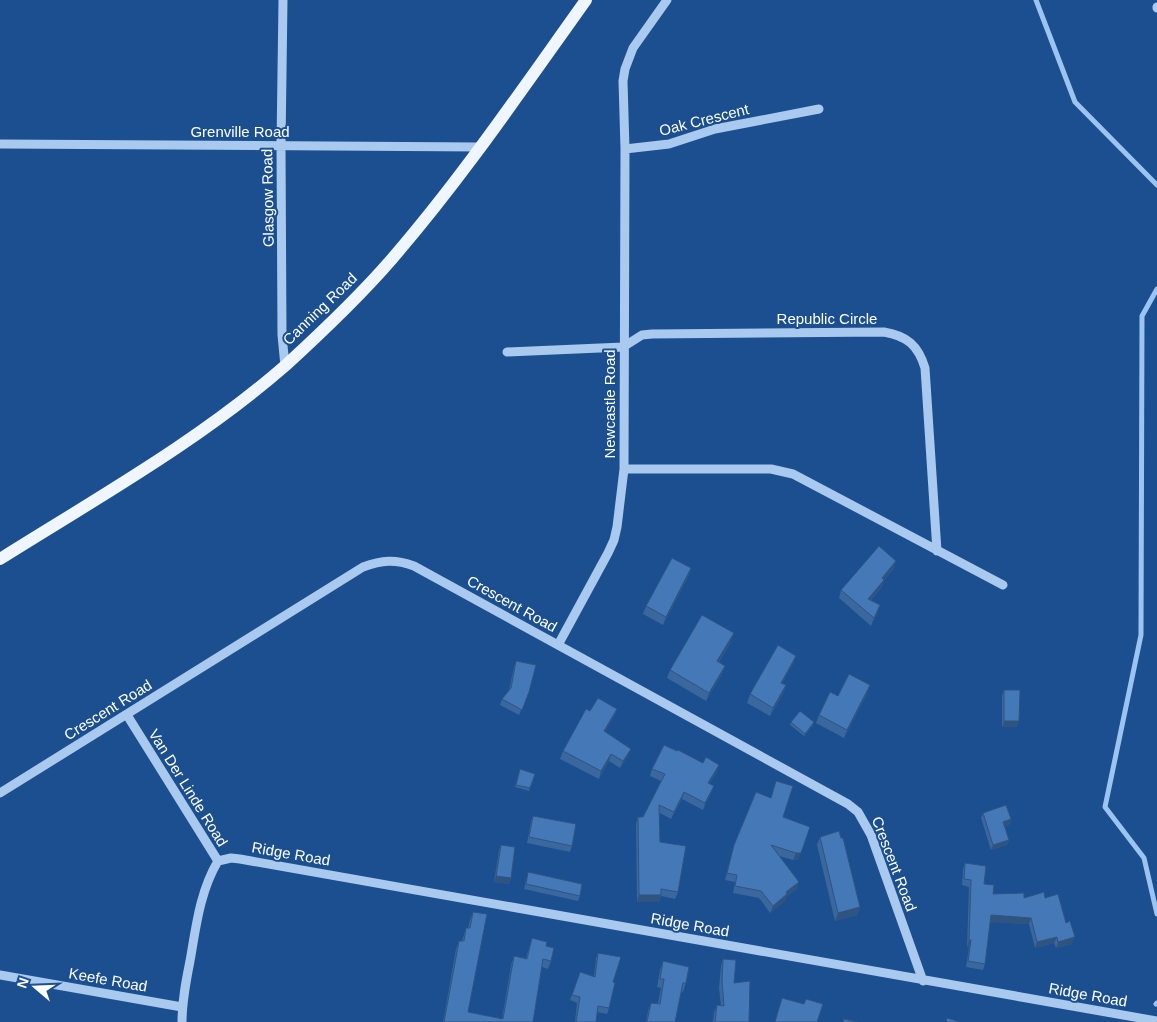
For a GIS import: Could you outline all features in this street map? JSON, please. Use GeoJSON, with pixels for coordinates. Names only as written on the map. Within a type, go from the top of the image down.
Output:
{"type":"FeatureCollection","features":[{"type":"Feature","properties":{"kind":"main road","name":"Canning Road"},"geometry":{"type":"LineString","coordinates":[[0,559],[194,436],[285,366],[319,334],[390,262],[444,196],[586,0]]}},
{"type":"Feature","properties":{"kind":"street","name":"Glasgow Road"},"geometry":{"type":"LineString","coordinates":[[283,0],[281,146],[282,335],[285,366]]}},
{"type":"Feature","properties":{"kind":"street","name":"Newcastle Road"},"geometry":{"type":"LineString","coordinates":[[558,644],[614,540],[617,527],[624,470],[625,149],[622,92],[625,69],[633,48],[667,0]]}},
{"type":"Feature","properties":{"kind":"street","name":"Oak Crescent"},"geometry":{"type":"LineString","coordinates":[[625,149],[669,144],[716,129],[819,109]]}},
{"type":"Feature","properties":{"kind":"street","name":"Grenville Road"},"geometry":{"type":"LineString","coordinates":[[0,144],[480,147]]}},
{"type":"Feature","properties":{"kind":"street","name":"Republic Circle"},"geometry":{"type":"LineString","coordinates":[[623,347],[642,335],[652,334],[884,332],[903,338],[917,349],[925,368],[937,550]]}},
{"type":"Feature","properties":{"kind":"street"},"geometry":{"type":"LineString","coordinates":[[506,352],[623,347]]}},
{"type":"Feature","properties":{"kind":"street"},"geometry":{"type":"LineString","coordinates":[[624,470],[771,469],[782,471],[802,479],[1003,586]]}},
{"type":"Feature","properties":{"kind":"street","name":"Crescent Road"},"geometry":{"type":"LineString","coordinates":[[0,793],[363,567],[383,560],[393,560],[414,566],[558,644],[831,795],[858,812],[871,836],[923,981]]}},
{"type":"Feature","properties":{"kind":"street","name":"Van Der Linde Road"},"geometry":{"type":"LineString","coordinates":[[127,715],[218,861],[209,875],[202,898],[182,1007],[182,1022]]}},
{"type":"Feature","properties":{"kind":"street","name":"Ridge Road"},"geometry":{"type":"LineString","coordinates":[[218,861],[231,858],[240,859],[1157,1022]]}},
{"type":"Feature","properties":{"kind":"street","name":"Keefe Road"},"geometry":{"type":"LineString","coordinates":[[0,975],[182,1007]]}},
{"type":"Feature","properties":{"kind":"building"},"geometry":{"type":"Polygon","coordinates":[[[879,546],[896,561],[882,578],[884,580],[868,599],[880,605],[874,618],[841,590],[879,546]]]}},
{"type":"Feature","properties":{"kind":"building"},"geometry":{"type":"Polygon","coordinates":[[[672,558],[691,568],[666,617],[646,606],[672,558]]]}},
{"type":"Feature","properties":{"kind":"building"},"geometry":{"type":"Polygon","coordinates":[[[702,615],[734,633],[717,661],[725,666],[709,693],[670,670],[702,615]]]}},
{"type":"Feature","properties":{"kind":"building"},"geometry":{"type":"Polygon","coordinates":[[[778,645],[796,656],[781,683],[786,685],[773,708],[750,694],[778,645]]]}},
{"type":"Feature","properties":{"kind":"building"},"geometry":{"type":"Polygon","coordinates":[[[516,661],[536,665],[522,710],[502,699],[511,688],[516,661]]]}},
{"type":"Feature","properties":{"kind":"building"},"geometry":{"type":"Polygon","coordinates":[[[849,674],[870,685],[847,730],[819,715],[830,692],[838,696],[849,674]]]}},
{"type":"Feature","properties":{"kind":"building"},"geometry":{"type":"Polygon","coordinates":[[[1004,690],[1020,690],[1019,721],[1004,721],[1004,690]]]}},
{"type":"Feature","properties":{"kind":"building"},"geometry":{"type":"Polygon","coordinates":[[[598,698],[617,709],[604,731],[631,749],[623,761],[611,754],[601,771],[563,751],[586,709],[590,711],[598,698]]]}},
{"type":"Feature","properties":{"kind":"building"},"geometry":{"type":"Polygon","coordinates":[[[800,711],[814,722],[805,734],[791,722],[800,711]]]}},
{"type":"Feature","properties":{"kind":"building"},"geometry":{"type":"Polygon","coordinates":[[[664,745],[703,763],[706,757],[719,765],[708,783],[714,786],[705,803],[684,792],[674,812],[659,805],[660,842],[686,846],[678,892],[661,889],[661,895],[639,895],[638,817],[643,817],[665,774],[652,769],[664,745]]]}},
{"type":"Feature","properties":{"kind":"building"},"geometry":{"type":"Polygon","coordinates":[[[520,769],[535,774],[530,788],[516,785],[520,769]]]}},
{"type":"Feature","properties":{"kind":"building"},"geometry":{"type":"Polygon","coordinates":[[[776,781],[793,786],[783,817],[810,827],[801,853],[771,845],[799,882],[773,906],[761,891],[735,886],[737,875],[727,873],[734,845],[756,792],[771,798],[776,781]]]}},
{"type":"Feature","properties":{"kind":"building"},"geometry":{"type":"Polygon","coordinates":[[[1006,805],[1011,819],[1003,822],[1009,840],[993,845],[983,813],[1006,805]]]}},
{"type":"Feature","properties":{"kind":"building"},"geometry":{"type":"Polygon","coordinates":[[[533,816],[576,824],[572,846],[529,837],[533,816]]]}},
{"type":"Feature","properties":{"kind":"building"},"geometry":{"type":"Polygon","coordinates":[[[839,831],[841,838],[843,838],[860,907],[838,913],[820,837],[839,831]]]}},
{"type":"Feature","properties":{"kind":"building"},"geometry":{"type":"Polygon","coordinates":[[[501,845],[515,847],[511,878],[496,876],[501,845]]]}},
{"type":"Feature","properties":{"kind":"building"},"geometry":{"type":"Polygon","coordinates":[[[965,863],[986,866],[984,884],[994,885],[993,894],[1024,893],[1024,898],[1044,892],[1045,898],[1058,894],[1066,923],[1070,921],[1075,937],[1058,942],[1057,937],[1037,942],[1031,918],[991,915],[985,964],[968,961],[971,940],[969,940],[971,880],[964,879],[965,863]]]}},
{"type":"Feature","properties":{"kind":"building"},"geometry":{"type":"Polygon","coordinates":[[[528,872],[582,884],[580,896],[526,884],[528,872]]]}},
{"type":"Feature","properties":{"kind":"building"},"geometry":{"type":"Polygon","coordinates":[[[473,912],[487,914],[468,1012],[503,1019],[514,956],[527,959],[532,938],[547,942],[546,946],[554,948],[551,961],[543,959],[533,1022],[444,1022],[459,941],[464,941],[466,928],[470,928],[473,912]]]}},
{"type":"Feature","properties":{"kind":"building"},"geometry":{"type":"Polygon","coordinates":[[[598,953],[621,957],[613,982],[615,983],[609,1008],[598,1006],[596,1022],[576,1022],[580,997],[572,995],[580,972],[595,977],[598,953]]]}},
{"type":"Feature","properties":{"kind":"building"},"geometry":{"type":"Polygon","coordinates":[[[723,959],[736,960],[734,983],[750,981],[749,1022],[715,1022],[717,1005],[724,1006],[723,959]]]}},
{"type":"Feature","properties":{"kind":"building"},"geometry":{"type":"Polygon","coordinates":[[[663,961],[689,967],[686,983],[683,983],[675,1022],[647,1022],[651,1003],[660,1004],[664,979],[660,979],[663,961]]]}},
{"type":"Feature","properties":{"kind":"building"},"geometry":{"type":"Polygon","coordinates":[[[782,998],[804,1004],[806,999],[823,1004],[817,1022],[775,1022],[782,998]]]}},
{"type":"Feature","properties":{"kind":"building"},"geometry":{"type":"Polygon","coordinates":[[[947,1018],[960,1022],[946,1022],[947,1018]]]}},
{"type":"Feature","properties":{"kind":"building"},"geometry":{"type":"Polygon","coordinates":[[[844,1019],[858,1022],[843,1022],[844,1019]]]}},
{"type":"Feature","properties":{"kind":"waterway"},"geometry":{"type":"LineString","coordinates":[[1036,0],[1075,102],[1157,185]]}},
{"type":"Feature","properties":{"kind":"waterway"},"geometry":{"type":"LineString","coordinates":[[1157,289],[1142,316],[1141,635],[1105,807],[1144,858],[1157,914]]}}]}
